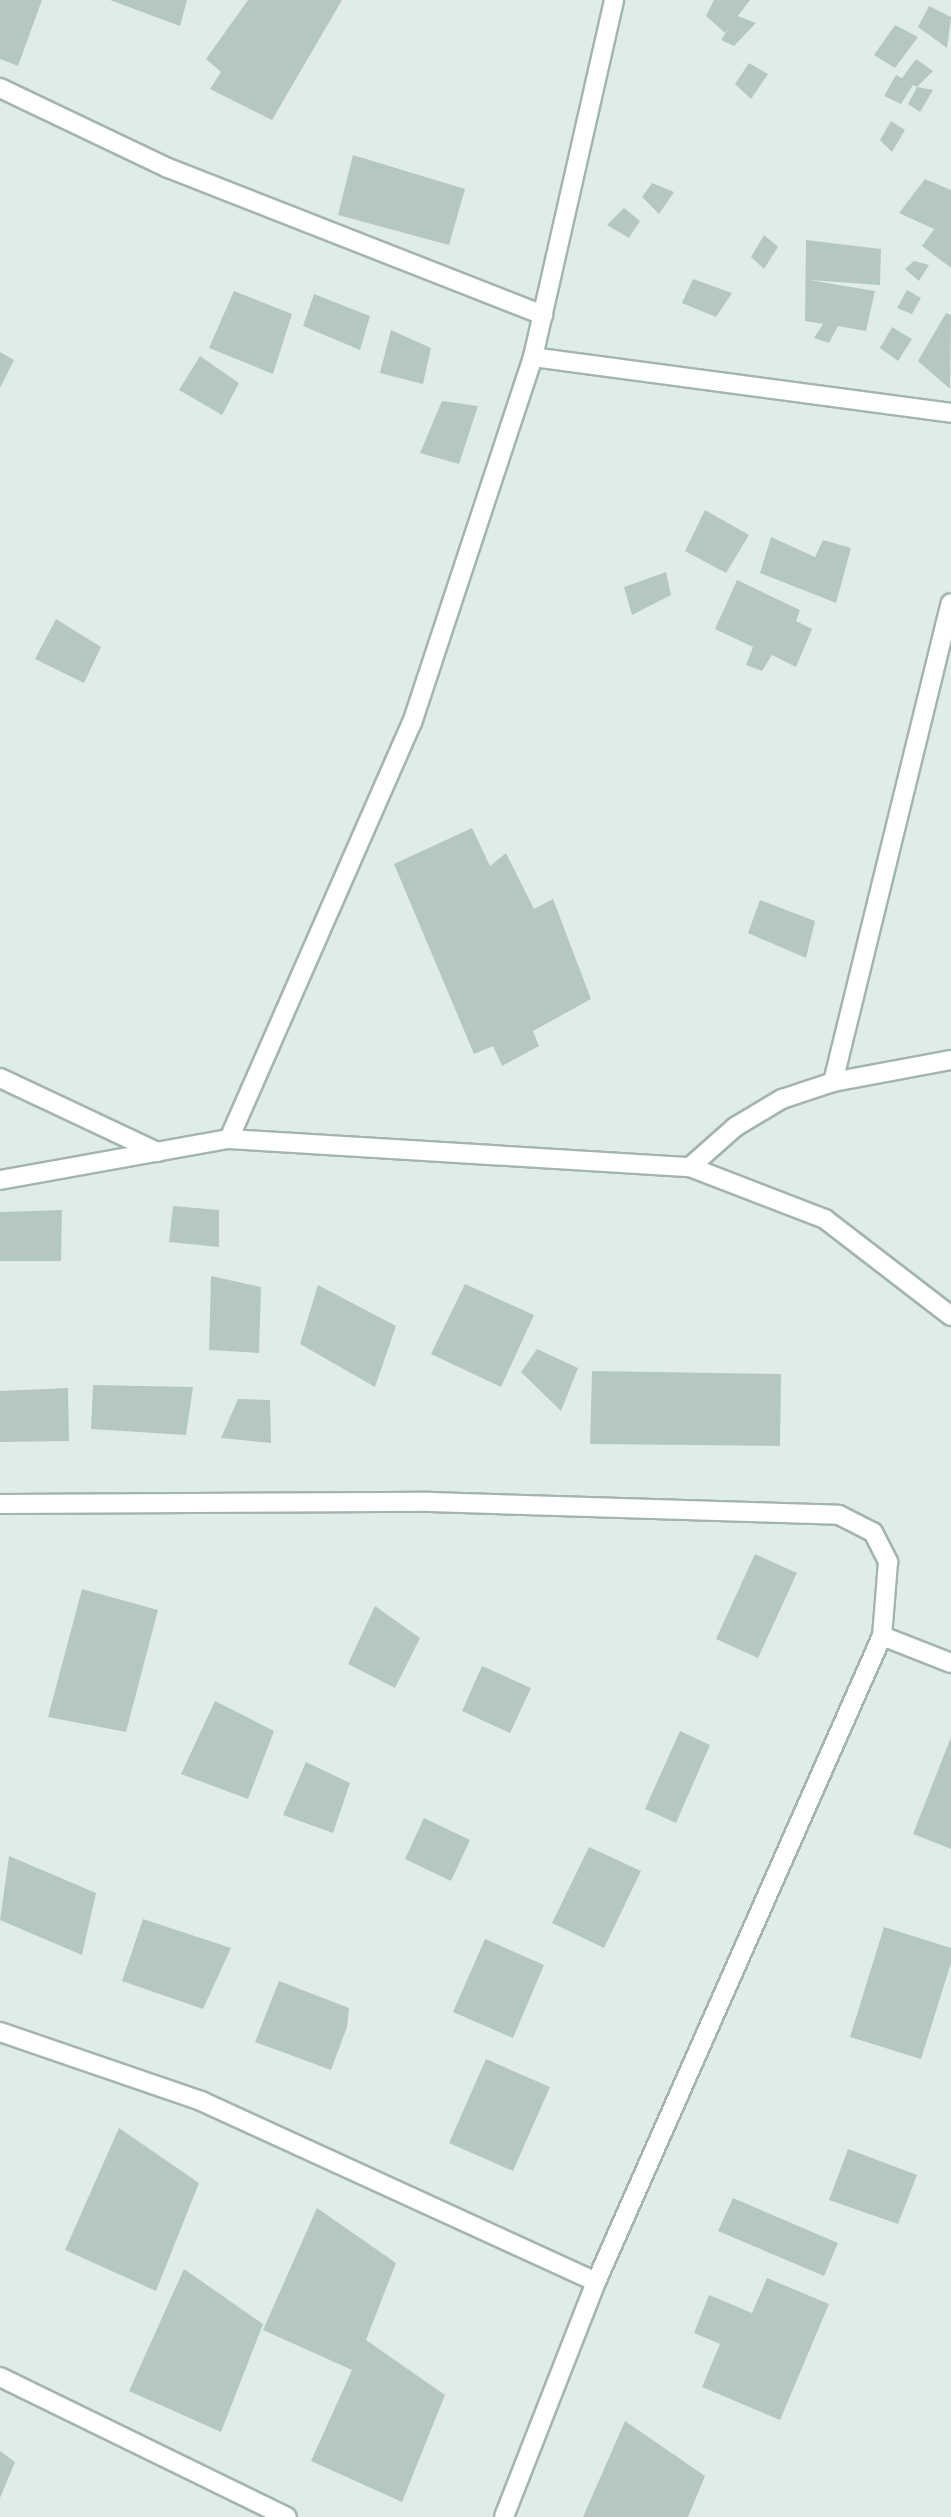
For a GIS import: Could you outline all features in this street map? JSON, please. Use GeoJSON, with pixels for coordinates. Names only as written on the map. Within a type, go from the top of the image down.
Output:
{"type":"FeatureCollection","features":[{"type":"Feature","properties":{"kind":"street"},"geometry":{"type":"LineString","coordinates":[[229,1139],[412,723],[533,357],[614,0]]}},
{"type":"Feature","properties":{"kind":"street"},"geometry":{"type":"LineString","coordinates":[[0,88],[168,168],[543,315]]}},
{"type":"Feature","properties":{"kind":"street"},"geometry":{"type":"LineString","coordinates":[[533,357],[951,413]]}},
{"type":"Feature","properties":{"kind":"street"},"geometry":{"type":"LineString","coordinates":[[833,1082],[951,603]]}},
{"type":"Feature","properties":{"kind":"street"},"geometry":{"type":"LineString","coordinates":[[690,1167],[735,1127],[782,1099],[833,1082],[951,1060]]}},
{"type":"Feature","properties":{"kind":"street"},"geometry":{"type":"LineString","coordinates":[[0,1078],[158,1152]]}},
{"type":"Feature","properties":{"kind":"street"},"geometry":{"type":"LineString","coordinates":[[0,1180],[229,1139],[690,1167],[825,1219],[850,1234],[951,1316]]}},
{"type":"Feature","properties":{"kind":"street"},"geometry":{"type":"LineString","coordinates":[[0,1504],[430,1502],[839,1515],[873,1532],[888,1562],[882,1636],[596,2282],[504,2517]]}},
{"type":"Feature","properties":{"kind":"street"},"geometry":{"type":"LineString","coordinates":[[882,1636],[951,1663]]}},
{"type":"Feature","properties":{"kind":"street"},"geometry":{"type":"LineString","coordinates":[[0,2032],[201,2101],[596,2282]]}},
{"type":"Feature","properties":{"kind":"street"},"geometry":{"type":"LineString","coordinates":[[0,2378],[287,2517]]}},
{"type":"Feature","properties":{"kind":"building"},"geometry":{"type":"Polygon","coordinates":[[[0,0],[42,0],[18,66],[0,59],[0,0]]]}},
{"type":"Feature","properties":{"kind":"building"},"geometry":{"type":"Polygon","coordinates":[[[110,0],[187,0],[180,26],[110,0]]]}},
{"type":"Feature","properties":{"kind":"building"},"geometry":{"type":"Polygon","coordinates":[[[248,0],[342,0],[272,120],[210,89],[221,72],[206,59],[248,0]]]}},
{"type":"Feature","properties":{"kind":"building"},"geometry":{"type":"Polygon","coordinates":[[[714,0],[750,0],[738,16],[756,23],[734,46],[721,40],[731,25],[725,33],[706,16],[714,0]]]}},
{"type":"Feature","properties":{"kind":"building"},"geometry":{"type":"Polygon","coordinates":[[[929,6],[951,17],[947,48],[918,27],[929,6]]]}},
{"type":"Feature","properties":{"kind":"building"},"geometry":{"type":"Polygon","coordinates":[[[895,25],[918,37],[895,68],[874,55],[895,25]]]}},
{"type":"Feature","properties":{"kind":"building"},"geometry":{"type":"Polygon","coordinates":[[[916,59],[933,71],[917,87],[913,85],[901,104],[884,96],[896,75],[902,78],[916,59]]]}},
{"type":"Feature","properties":{"kind":"building"},"geometry":{"type":"Polygon","coordinates":[[[749,63],[768,74],[751,99],[735,84],[749,63]]]}},
{"type":"Feature","properties":{"kind":"building"},"geometry":{"type":"Polygon","coordinates":[[[917,87],[933,90],[920,112],[908,104],[917,87]]]}},
{"type":"Feature","properties":{"kind":"building"},"geometry":{"type":"Polygon","coordinates":[[[891,121],[905,130],[892,152],[880,140],[891,121]]]}},
{"type":"Feature","properties":{"kind":"building"},"geometry":{"type":"Polygon","coordinates":[[[353,155],[465,189],[449,245],[338,215],[353,155]]]}},
{"type":"Feature","properties":{"kind":"building"},"geometry":{"type":"Polygon","coordinates":[[[925,179],[951,190],[951,268],[922,246],[934,229],[899,213],[925,179]]]}},
{"type":"Feature","properties":{"kind":"building"},"geometry":{"type":"Polygon","coordinates":[[[652,183],[674,192],[659,214],[642,197],[652,183]]]}},
{"type":"Feature","properties":{"kind":"building"},"geometry":{"type":"Polygon","coordinates":[[[624,208],[640,221],[629,238],[607,225],[624,208]]]}},
{"type":"Feature","properties":{"kind":"building"},"geometry":{"type":"Polygon","coordinates":[[[764,235],[778,247],[764,269],[751,257],[764,235]]]}},
{"type":"Feature","properties":{"kind":"building"},"geometry":{"type":"Polygon","coordinates":[[[806,240],[881,249],[880,285],[809,280],[875,291],[866,331],[838,326],[829,343],[814,338],[823,324],[805,321],[806,240]]]}},
{"type":"Feature","properties":{"kind":"building"},"geometry":{"type":"Polygon","coordinates":[[[914,261],[929,265],[919,281],[905,269],[914,261]]]}},
{"type":"Feature","properties":{"kind":"building"},"geometry":{"type":"Polygon","coordinates":[[[693,279],[732,293],[716,317],[682,303],[693,279]]]}},
{"type":"Feature","properties":{"kind":"building"},"geometry":{"type":"Polygon","coordinates":[[[907,290],[921,298],[912,314],[897,308],[907,290]]]}},
{"type":"Feature","properties":{"kind":"building"},"geometry":{"type":"Polygon","coordinates":[[[234,291],[292,314],[273,374],[209,348],[234,291]]]}},
{"type":"Feature","properties":{"kind":"building"},"geometry":{"type":"Polygon","coordinates":[[[314,294],[370,316],[360,350],[303,326],[314,294]]]}},
{"type":"Feature","properties":{"kind":"building"},"geometry":{"type":"Polygon","coordinates":[[[946,313],[951,315],[950,389],[918,361],[946,313]]]}},
{"type":"Feature","properties":{"kind":"building"},"geometry":{"type":"Polygon","coordinates":[[[892,327],[912,339],[898,361],[880,348],[892,327]]]}},
{"type":"Feature","properties":{"kind":"building"},"geometry":{"type":"Polygon","coordinates":[[[391,330],[431,348],[423,384],[380,373],[391,330]]]}},
{"type":"Feature","properties":{"kind":"building"},"geometry":{"type":"Polygon","coordinates":[[[0,352],[14,360],[0,388],[0,352]]]}},
{"type":"Feature","properties":{"kind":"building"},"geometry":{"type":"Polygon","coordinates":[[[200,356],[239,383],[222,415],[179,390],[200,356]]]}},
{"type":"Feature","properties":{"kind":"building"},"geometry":{"type":"Polygon","coordinates":[[[442,401],[478,406],[459,464],[420,453],[442,401]]]}},
{"type":"Feature","properties":{"kind":"building"},"geometry":{"type":"Polygon","coordinates":[[[705,510],[749,535],[726,573],[685,551],[705,510]]]}},
{"type":"Feature","properties":{"kind":"building"},"geometry":{"type":"Polygon","coordinates":[[[771,537],[815,557],[823,540],[851,548],[836,603],[760,573],[771,537]]]}},
{"type":"Feature","properties":{"kind":"building"},"geometry":{"type":"Polygon","coordinates":[[[666,572],[671,595],[632,615],[624,587],[666,572]]]}},
{"type":"Feature","properties":{"kind":"building"},"geometry":{"type":"Polygon","coordinates":[[[737,580],[800,610],[796,621],[812,629],[796,667],[772,655],[762,671],[746,665],[753,647],[715,629],[737,580]]]}},
{"type":"Feature","properties":{"kind":"building"},"geometry":{"type":"Polygon","coordinates":[[[56,619],[101,647],[84,683],[35,659],[56,619]]]}},
{"type":"Feature","properties":{"kind":"building"},"geometry":{"type":"Polygon","coordinates":[[[472,828],[490,866],[506,853],[534,909],[553,899],[591,999],[533,1031],[539,1046],[502,1066],[493,1046],[474,1054],[394,864],[472,828]]]}},
{"type":"Feature","properties":{"kind":"building"},"geometry":{"type":"Polygon","coordinates":[[[760,900],[815,921],[806,958],[748,933],[760,900]]]}},
{"type":"Feature","properties":{"kind":"building"},"geometry":{"type":"Polygon","coordinates":[[[173,1206],[219,1210],[219,1247],[169,1242],[173,1206]]]}},
{"type":"Feature","properties":{"kind":"building"},"geometry":{"type":"Polygon","coordinates":[[[62,1210],[61,1261],[0,1261],[0,1212],[62,1210]]]}},
{"type":"Feature","properties":{"kind":"building"},"geometry":{"type":"Polygon","coordinates":[[[211,1276],[261,1287],[259,1353],[209,1350],[211,1276]]]}},
{"type":"Feature","properties":{"kind":"building"},"geometry":{"type":"Polygon","coordinates":[[[465,1284],[534,1315],[501,1387],[431,1354],[465,1284]]]}},
{"type":"Feature","properties":{"kind":"building"},"geometry":{"type":"Polygon","coordinates":[[[318,1285],[396,1326],[375,1387],[300,1344],[318,1285]]]}},
{"type":"Feature","properties":{"kind":"building"},"geometry":{"type":"Polygon","coordinates":[[[537,1349],[578,1368],[561,1411],[521,1372],[537,1349]]]}},
{"type":"Feature","properties":{"kind":"building"},"geometry":{"type":"Polygon","coordinates":[[[592,1371],[781,1374],[780,1446],[590,1444],[592,1371]]]}},
{"type":"Feature","properties":{"kind":"building"},"geometry":{"type":"Polygon","coordinates":[[[93,1385],[193,1387],[186,1435],[91,1429],[93,1385]]]}},
{"type":"Feature","properties":{"kind":"building"},"geometry":{"type":"Polygon","coordinates":[[[68,1388],[69,1441],[0,1442],[0,1391],[68,1388]]]}},
{"type":"Feature","properties":{"kind":"building"},"geometry":{"type":"Polygon","coordinates":[[[238,1399],[270,1400],[271,1443],[221,1438],[238,1399]]]}},
{"type":"Feature","properties":{"kind":"building"},"geometry":{"type":"Polygon","coordinates":[[[755,1554],[797,1573],[758,1658],[716,1639],[755,1554]]]}},
{"type":"Feature","properties":{"kind":"building"},"geometry":{"type":"Polygon","coordinates":[[[82,1589],[158,1610],[126,1732],[48,1717],[82,1589]]]}},
{"type":"Feature","properties":{"kind":"building"},"geometry":{"type":"Polygon","coordinates":[[[375,1606],[420,1638],[395,1688],[348,1664],[375,1606]]]}},
{"type":"Feature","properties":{"kind":"building"},"geometry":{"type":"Polygon","coordinates":[[[482,1666],[531,1688],[510,1733],[462,1711],[482,1666]]]}},
{"type":"Feature","properties":{"kind":"building"},"geometry":{"type":"Polygon","coordinates":[[[215,1701],[274,1731],[248,1799],[181,1774],[215,1701]]]}},
{"type":"Feature","properties":{"kind":"building"},"geometry":{"type":"Polygon","coordinates":[[[680,1731],[710,1745],[676,1823],[645,1809],[680,1731]]]}},
{"type":"Feature","properties":{"kind":"building"},"geometry":{"type":"Polygon","coordinates":[[[951,1737],[951,1849],[913,1834],[951,1737]]]}},
{"type":"Feature","properties":{"kind":"building"},"geometry":{"type":"Polygon","coordinates":[[[306,1762],[350,1783],[333,1833],[283,1815],[306,1762]]]}},
{"type":"Feature","properties":{"kind":"building"},"geometry":{"type":"Polygon","coordinates":[[[424,1818],[470,1840],[451,1881],[405,1859],[424,1818]]]}},
{"type":"Feature","properties":{"kind":"building"},"geometry":{"type":"Polygon","coordinates":[[[589,1847],[641,1871],[604,1948],[552,1923],[589,1847]]]}},
{"type":"Feature","properties":{"kind":"building"},"geometry":{"type":"Polygon","coordinates":[[[9,1856],[96,1893],[82,1955],[0,1920],[9,1856]]]}},
{"type":"Feature","properties":{"kind":"building"},"geometry":{"type":"Polygon","coordinates":[[[143,1919],[231,1948],[203,2009],[122,1981],[143,1919]]]}},
{"type":"Feature","properties":{"kind":"building"},"geometry":{"type":"Polygon","coordinates":[[[884,1927],[951,1948],[951,1963],[921,2059],[850,2037],[884,1927]]]}},
{"type":"Feature","properties":{"kind":"building"},"geometry":{"type":"Polygon","coordinates":[[[485,1939],[544,1965],[513,2038],[453,2012],[485,1939]]]}},
{"type":"Feature","properties":{"kind":"building"},"geometry":{"type":"Polygon","coordinates":[[[279,1981],[349,2008],[347,2027],[331,2070],[255,2042],[279,1981]]]}},
{"type":"Feature","properties":{"kind":"building"},"geometry":{"type":"Polygon","coordinates":[[[486,2059],[550,2087],[513,2171],[449,2143],[486,2059]]]}},
{"type":"Feature","properties":{"kind":"building"},"geometry":{"type":"Polygon","coordinates":[[[119,2128],[199,2183],[156,2291],[65,2250],[119,2128]]]}},
{"type":"Feature","properties":{"kind":"building"},"geometry":{"type":"Polygon","coordinates":[[[848,2149],[917,2175],[898,2224],[829,2200],[848,2149]]]}},
{"type":"Feature","properties":{"kind":"building"},"geometry":{"type":"Polygon","coordinates":[[[733,2198],[838,2243],[824,2276],[718,2231],[733,2198]]]}},
{"type":"Feature","properties":{"kind":"building"},"geometry":{"type":"Polygon","coordinates":[[[317,2208],[396,2263],[366,2340],[445,2395],[402,2502],[311,2461],[352,2370],[263,2330],[317,2208]]]}},
{"type":"Feature","properties":{"kind":"building"},"geometry":{"type":"Polygon","coordinates":[[[184,2269],[263,2324],[221,2432],[129,2391],[184,2269]]]}},
{"type":"Feature","properties":{"kind":"building"},"geometry":{"type":"Polygon","coordinates":[[[767,2278],[829,2304],[780,2420],[702,2387],[720,2344],[694,2333],[709,2295],[752,2313],[767,2278]]]}},
{"type":"Feature","properties":{"kind":"building"},"geometry":{"type":"Polygon","coordinates":[[[625,2421],[705,2476],[688,2517],[583,2517],[625,2421]]]}},
{"type":"Feature","properties":{"kind":"building"},"geometry":{"type":"Polygon","coordinates":[[[0,2451],[15,2462],[0,2498],[0,2451]]]}}]}
